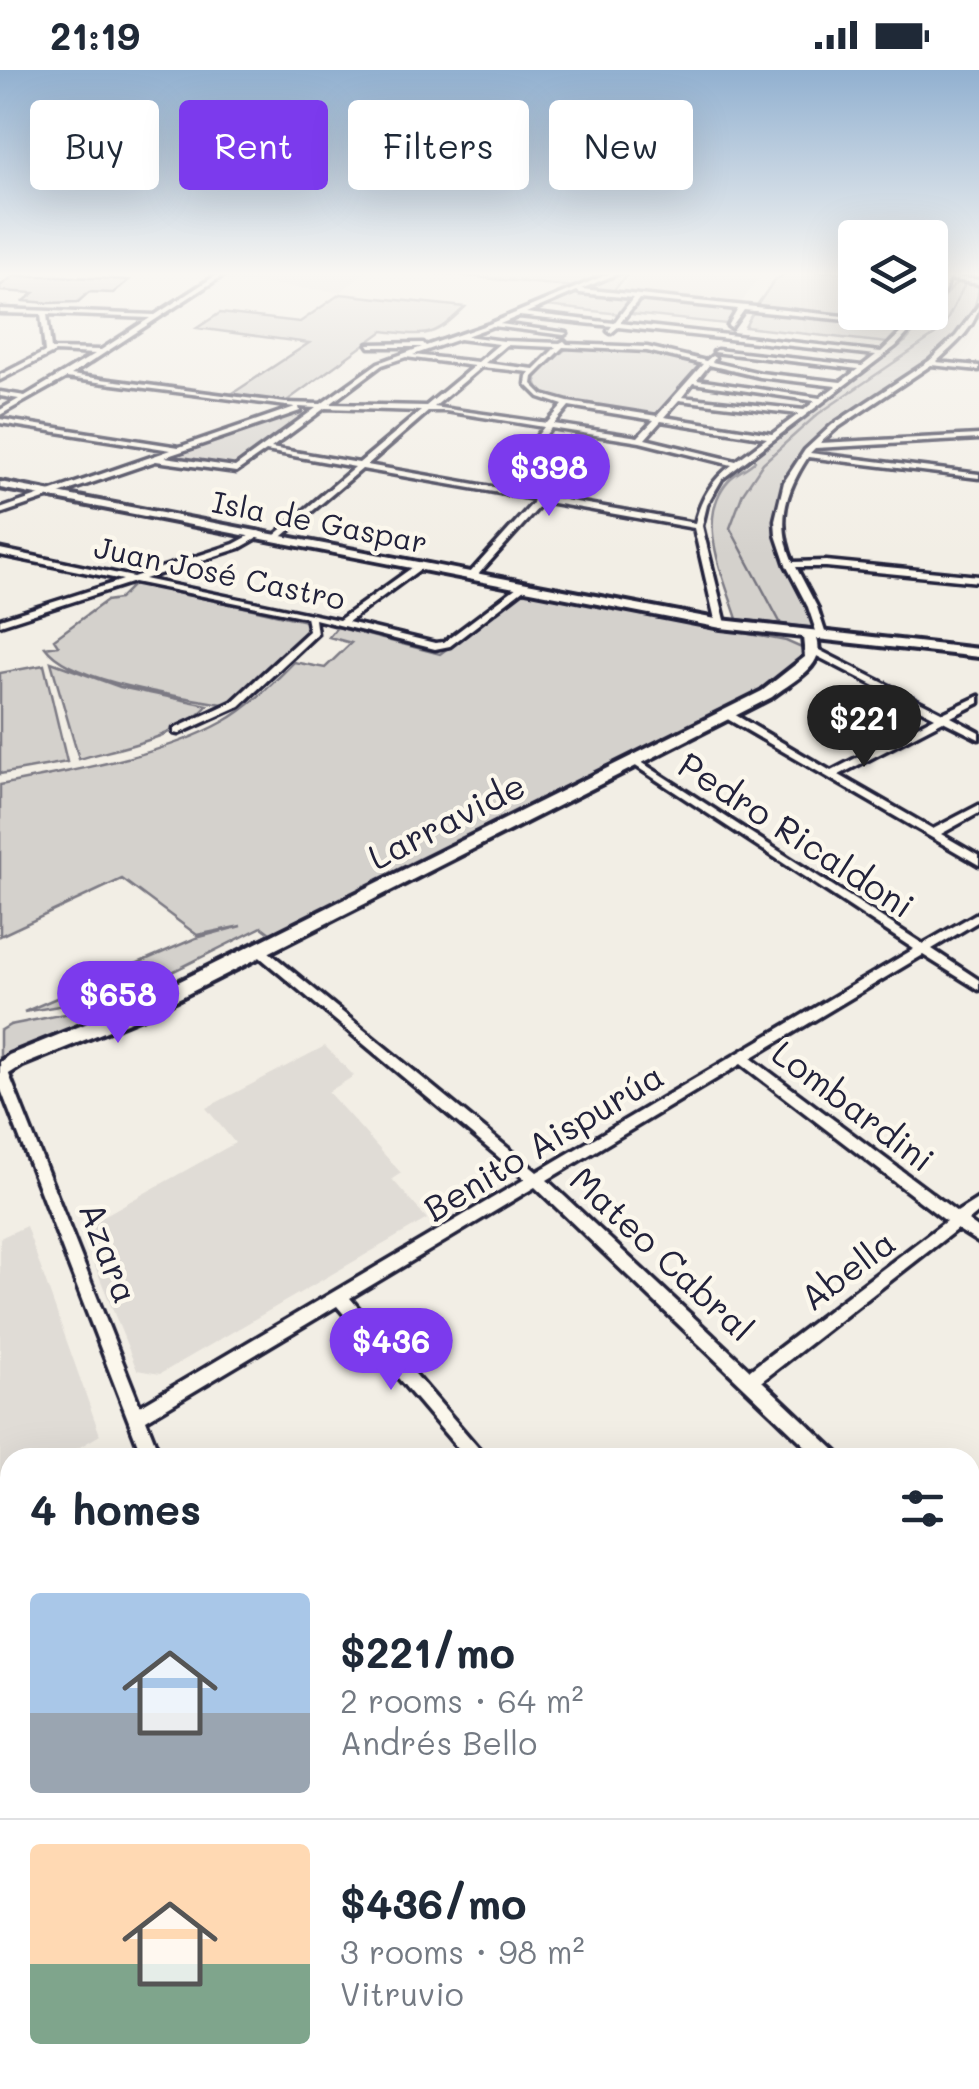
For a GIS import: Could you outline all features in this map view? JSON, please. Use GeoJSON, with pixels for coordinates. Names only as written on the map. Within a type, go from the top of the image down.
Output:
{"type":"FeatureCollection","features":[{"type":"Feature","properties":{"kind":"street"},"geometry":{"type":"LineString","coordinates":[[0,378],[22,366]]}},
{"type":"Feature","properties":{"kind":"street"},"geometry":{"type":"LineString","coordinates":[[0,412],[80,366]]}},
{"type":"Feature","properties":{"kind":"street"},"geometry":{"type":"LineString","coordinates":[[154,458],[234,470],[377,366]]}},
{"type":"Feature","properties":{"kind":"street"},"geometry":{"type":"LineString","coordinates":[[277,538],[480,366]]}},
{"type":"Feature","properties":{"kind":"street"},"geometry":{"type":"LineString","coordinates":[[500,366],[536,371]]}},
{"type":"Feature","properties":{"kind":"street"},"geometry":{"type":"LineString","coordinates":[[540,366],[529,384],[541,396],[567,404],[771,436]]}},
{"type":"Feature","properties":{"kind":"street"},"geometry":{"type":"LineString","coordinates":[[640,440],[704,366]]}},
{"type":"Feature","properties":{"kind":"street"},"geometry":{"type":"LineString","coordinates":[[726,366],[772,377],[840,384]]}},
{"type":"Feature","properties":{"kind":"street"},"geometry":{"type":"LineString","coordinates":[[846,366],[862,368]]}},
{"type":"Feature","properties":{"kind":"street"},"geometry":{"type":"LineString","coordinates":[[721,624],[698,526],[710,492],[735,462],[865,366]]}},
{"type":"Feature","properties":{"kind":"street"},"geometry":{"type":"LineString","coordinates":[[926,366],[834,426],[815,446],[790,484],[779,519],[781,541],[815,640],[979,736]]}},
{"type":"Feature","properties":{"kind":"street"},"geometry":{"type":"LineString","coordinates":[[65,376],[305,406],[430,408],[640,440],[735,462]]}},
{"type":"Feature","properties":{"kind":"street"},"geometry":{"type":"LineString","coordinates":[[692,381],[820,400]]}},
{"type":"Feature","properties":{"kind":"street"},"geometry":{"type":"LineString","coordinates":[[0,394],[26,398]]}},
{"type":"Feature","properties":{"kind":"street"},"geometry":{"type":"LineString","coordinates":[[676,398],[804,412]]}},
{"type":"Feature","properties":{"kind":"street"},"geometry":{"type":"LineString","coordinates":[[540,497],[529,487],[525,468],[531,447],[567,404]]}},
{"type":"Feature","properties":{"kind":"street"},"geometry":{"type":"LineString","coordinates":[[0,512],[305,406]]}},
{"type":"Feature","properties":{"kind":"street"},"geometry":{"type":"LineString","coordinates":[[0,421],[179,450]]}},
{"type":"Feature","properties":{"kind":"street"},"geometry":{"type":"LineString","coordinates":[[815,446],[979,438]]}},
{"type":"Feature","properties":{"kind":"street"},"geometry":{"type":"LineString","coordinates":[[265,449],[698,526]]}},
{"type":"Feature","properties":{"kind":"street"},"geometry":{"type":"LineString","coordinates":[[808,456],[979,476]]}},
{"type":"Feature","properties":{"kind":"street","name":"Isla de Gaspar"},"geometry":{"type":"LineString","coordinates":[[0,485],[721,624],[815,640],[979,653]]}},
{"type":"Feature","properties":{"kind":"street"},"geometry":{"type":"LineString","coordinates":[[472,576],[540,497]]}},
{"type":"Feature","properties":{"kind":"street"},"geometry":{"type":"LineString","coordinates":[[0,622],[237,546],[258,534]]}},
{"type":"Feature","properties":{"kind":"street","name":"Juan José Castro"},"geometry":{"type":"LineString","coordinates":[[0,552],[342,623],[429,646],[447,644],[524,586]]}},
{"type":"Feature","properties":{"kind":"street"},"geometry":{"type":"LineString","coordinates":[[791,564],[979,579]]}},
{"type":"Feature","properties":{"kind":"street"},"geometry":{"type":"LineString","coordinates":[[342,623],[420,566]]}},
{"type":"Feature","properties":{"kind":"street"},"geometry":{"type":"LineString","coordinates":[[178,731],[244,698],[314,632],[310,616]]}},
{"type":"Feature","properties":{"kind":"street","name":"Larravide"},"geometry":{"type":"LineString","coordinates":[[0,1072],[35,1063],[78,1036],[259,950],[728,715],[789,681],[808,665],[815,640]]}},
{"type":"Feature","properties":{"kind":"street"},"geometry":{"type":"LineString","coordinates":[[831,775],[979,699]]}},
{"type":"Feature","properties":{"kind":"street"},"geometry":{"type":"LineString","coordinates":[[728,715],[979,861]]}},
{"type":"Feature","properties":{"kind":"street","name":"Pedro Ricaldoni"},"geometry":{"type":"LineString","coordinates":[[635,761],[979,986]]}},
{"type":"Feature","properties":{"kind":"street"},"geometry":{"type":"LineString","coordinates":[[933,834],[979,808]]}},
{"type":"Feature","properties":{"kind":"street","name":"Benito Aispurúa"},"geometry":{"type":"LineString","coordinates":[[138,1416],[979,916]]}},
{"type":"Feature","properties":{"kind":"street","name":"Mateo Cabral"},"geometry":{"type":"LineString","coordinates":[[259,950],[537,1179],[821,1448]]}},
{"type":"Feature","properties":{"kind":"street","name":"Lombardini"},"geometry":{"type":"LineString","coordinates":[[740,1057],[979,1237]]}},
{"type":"Feature","properties":{"kind":"street","name":"Azara"},"geometry":{"type":"LineString","coordinates":[[0,1072],[149,1448]]}},
{"type":"Feature","properties":{"kind":"street","name":"Abella"},"geometry":{"type":"LineString","coordinates":[[750,1380],[979,1204]]}},
{"type":"Feature","properties":{"kind":"street"},"geometry":{"type":"LineString","coordinates":[[340,1298],[469,1448]]}},
{"type":"Feature","properties":{"kind":"shaded area"},"geometry":{"type":"Polygon","coordinates":[[[274,366],[335,366],[284,403],[230,395],[274,366]]]}},
{"type":"Feature","properties":{"kind":"shaded area"},"geometry":{"type":"Polygon","coordinates":[[[546,366],[699,366],[657,414],[651,415],[558,400],[539,390],[535,376],[546,366]]]}},
{"type":"Feature","properties":{"kind":"shaded area"},"geometry":{"type":"Polygon","coordinates":[[[872,366],[919,366],[830,430],[803,456],[782,490],[776,507],[777,542],[815,628],[737,619],[715,548],[714,512],[719,495],[732,477],[755,461],[751,455],[872,366]]]}},
{"type":"Feature","properties":{"kind":"shaded area"},"geometry":{"type":"Polygon","coordinates":[[[304,409],[313,410],[234,468],[173,459],[186,450],[304,409]]]}},
{"type":"Feature","properties":{"kind":"shaded area"},"geometry":{"type":"Polygon","coordinates":[[[135,583],[306,621],[308,633],[228,705],[102,679],[58,660],[45,647],[58,645],[54,639],[106,601],[119,599],[135,583]]]}},
{"type":"Feature","properties":{"kind":"shaded area"},"geometry":{"type":"Polygon","coordinates":[[[524,591],[786,641],[804,649],[807,655],[780,681],[749,699],[274,936],[262,927],[128,994],[24,1012],[196,938],[241,926],[197,935],[122,879],[0,936],[0,785],[114,761],[198,734],[243,709],[294,662],[325,668],[351,643],[329,637],[337,627],[440,654],[524,591]]]}},
{"type":"Feature","properties":{"kind":"shaded area"},"geometry":{"type":"Polygon","coordinates":[[[51,662],[120,687],[208,705],[196,717],[165,734],[79,759],[51,662]]]}},
{"type":"Feature","properties":{"kind":"shaded area"},"geometry":{"type":"Polygon","coordinates":[[[44,665],[67,762],[0,774],[0,673],[44,665]]]}},
{"type":"Feature","properties":{"kind":"shaded area"},"geometry":{"type":"Polygon","coordinates":[[[268,934],[272,937],[141,1003],[0,1059],[0,1031],[10,1025],[135,1000],[268,934]]]}},
{"type":"Feature","properties":{"kind":"shaded area"},"geometry":{"type":"Polygon","coordinates":[[[325,1046],[354,1076],[328,1092],[401,1173],[392,1179],[427,1219],[160,1374],[137,1370],[80,1229],[235,1143],[206,1108],[325,1046]]]}},
{"type":"Feature","properties":{"kind":"shaded area"},"geometry":{"type":"Polygon","coordinates":[[[26,1226],[100,1435],[78,1448],[0,1448],[0,1238],[26,1226]]]}},
{"type":"Feature","properties":{"kind":"waterway"},"geometry":{"type":"LineString","coordinates":[[780,622],[730,528],[743,493],[763,463],[818,414],[889,366]]}}]}
